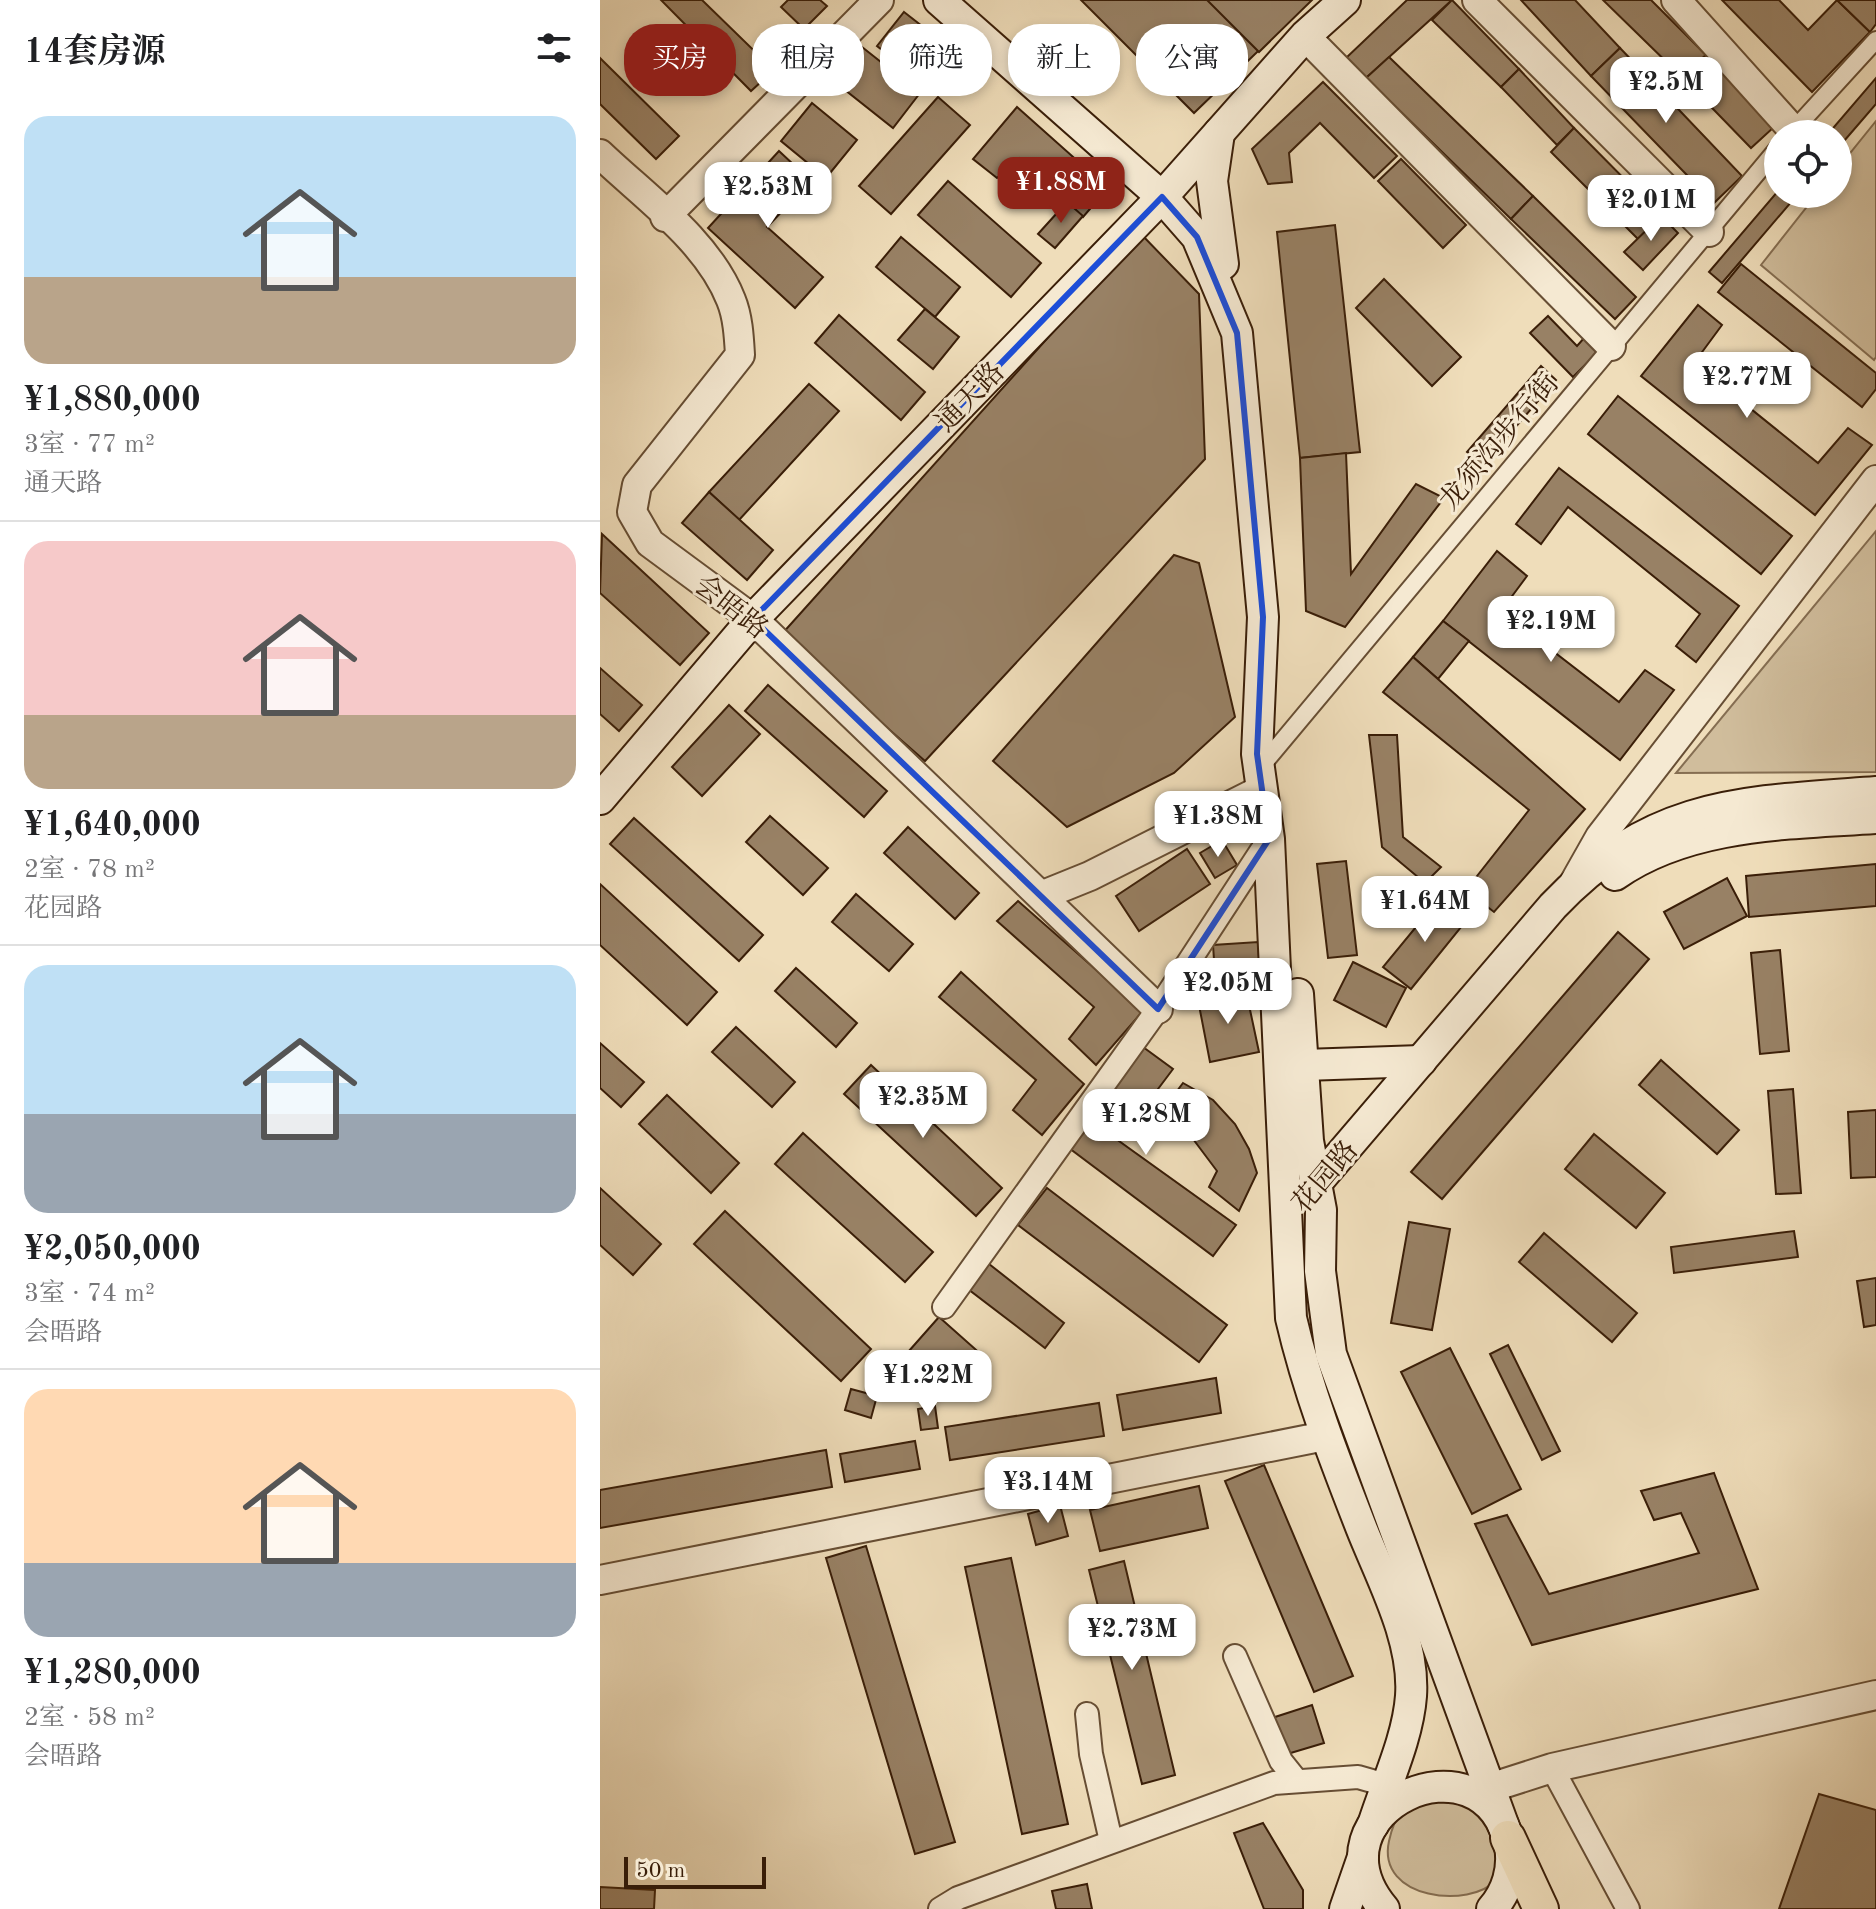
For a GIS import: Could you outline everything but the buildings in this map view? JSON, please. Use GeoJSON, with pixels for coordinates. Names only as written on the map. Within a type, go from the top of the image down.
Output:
{"type":"FeatureCollection","features":[{"type":"Feature","properties":{"kind":"main road"},"geometry":{"type":"LineString","coordinates":[[939,0],[1162,197],[1197,237],[1237,333]]}},
{"type":"Feature","properties":{"kind":"main road","name":"通天路"},"geometry":{"type":"LineString","coordinates":[[600,799],[753,619],[1162,197],[1305,36],[1345,0]]}},
{"type":"Feature","properties":{"kind":"main road"},"geometry":{"type":"LineString","coordinates":[[1219,133],[1212,181],[1215,218],[1237,333],[1263,617],[1260,779],[1269,839],[1280,1027],[1291,1318],[1305,1379],[1325,1436],[1398,1622],[1407,1657],[1411,1696],[1386,1785],[1345,1909]]}},
{"type":"Feature","properties":{"kind":"main road","name":"花园路"},"geometry":{"type":"LineString","coordinates":[[1318,1197],[1421,1061],[1574,884],[1620,848],[1686,815],[1772,800],[1876,792]]}},
{"type":"Feature","properties":{"kind":"main road","name":"花园路"},"geometry":{"type":"LineString","coordinates":[[1287,1218],[1318,1197],[1566,917],[1601,884],[1642,857],[1700,836],[1876,818]]}},
{"type":"Feature","properties":{"kind":"main road"},"geometry":{"type":"LineString","coordinates":[[1271,881],[1292,917],[1308,1141],[1318,1197],[1320,1271],[1331,1354],[1483,1789],[1541,1909]]}},
{"type":"Feature","properties":{"kind":"main road"},"geometry":{"type":"LineString","coordinates":[[1304,1065],[1421,1061]]}},
{"type":"Feature","properties":{"kind":"main road"},"geometry":{"type":"LineString","coordinates":[[1384,1909],[1370,1887],[1369,1838],[1391,1802],[1416,1789],[1445,1786],[1483,1789]]}},
{"type":"Feature","properties":{"kind":"main road"},"geometry":{"type":"LineString","coordinates":[[1492,1909],[1508,1880],[1511,1852],[1508,1838]]}},
{"type":"Feature","properties":{"kind":"street"},"geometry":{"type":"LineString","coordinates":[[665,217],[879,0]]}},
{"type":"Feature","properties":{"kind":"street"},"geometry":{"type":"LineString","coordinates":[[1477,0],[1709,232]]}},
{"type":"Feature","properties":{"kind":"street"},"geometry":{"type":"LineString","coordinates":[[1676,0],[1773,120]]}},
{"type":"Feature","properties":{"kind":"street"},"geometry":{"type":"LineString","coordinates":[[1305,36],[1611,346]]}},
{"type":"Feature","properties":{"kind":"street","name":"龙须沟步行街"},"geometry":{"type":"LineString","coordinates":[[1803,120],[1876,40]]}},
{"type":"Feature","properties":{"kind":"street","name":"会晤路"},"geometry":{"type":"LineString","coordinates":[[600,154],[700,250],[731,300],[740,355],[637,485],[632,512],[650,543],[753,619],[1158,1009]]}},
{"type":"Feature","properties":{"kind":"street","name":"龙须沟步行街"},"geometry":{"type":"LineString","coordinates":[[1260,779],[1611,346],[1764,165]]}},
{"type":"Feature","properties":{"kind":"street"},"geometry":{"type":"LineString","coordinates":[[1574,884],[1600,837],[1876,480]]}},
{"type":"Feature","properties":{"kind":"street"},"geometry":{"type":"LineString","coordinates":[[1043,895],[1090,876],[1260,779]]}},
{"type":"Feature","properties":{"kind":"street"},"geometry":{"type":"LineString","coordinates":[[944,1307],[1158,1009],[1269,839]]}},
{"type":"Feature","properties":{"kind":"street"},"geometry":{"type":"LineString","coordinates":[[600,1580],[1325,1436]]}},
{"type":"Feature","properties":{"kind":"street"},"geometry":{"type":"LineString","coordinates":[[1235,1656],[1281,1761],[1297,1781]]}},
{"type":"Feature","properties":{"kind":"street"},"geometry":{"type":"LineString","coordinates":[[1483,1789],[1552,1768],[1876,1695]]}},
{"type":"Feature","properties":{"kind":"street"},"geometry":{"type":"LineString","coordinates":[[1087,1714],[1091,1754],[1111,1841]]}},
{"type":"Feature","properties":{"kind":"street"},"geometry":{"type":"LineString","coordinates":[[1552,1768],[1628,1909]]}},
{"type":"Feature","properties":{"kind":"street"},"geometry":{"type":"LineString","coordinates":[[940,1909],[958,1898],[1274,1783],[1358,1777],[1386,1785]]}},
{"type":"Feature","properties":{"kind":"highlighted area"},"geometry":{"type":"Polygon","coordinates":[[[1162,197],[1197,237],[1237,333],[1263,617],[1257,754],[1269,839],[1158,1009],[753,619],[1162,197]]]}},
{"type":"Feature","properties":{"kind":"shaded area"},"geometry":{"type":"Polygon","coordinates":[[[1876,121],[1874,360],[1761,265],[1806,208],[1852,208],[1852,151],[1876,121]]]}},
{"type":"Feature","properties":{"kind":"shaded area"},"geometry":{"type":"Polygon","coordinates":[[[1876,531],[1876,772],[1676,773],[1876,531]]]}},
{"type":"Feature","properties":{"kind":"shaded area"},"geometry":{"type":"Polygon","coordinates":[[[1453,1793],[1498,1825],[1498,1875],[1484,1889],[1467,1894],[1428,1894],[1411,1887],[1397,1876],[1389,1861],[1389,1841],[1396,1819],[1406,1809],[1453,1793]]]}}]}
